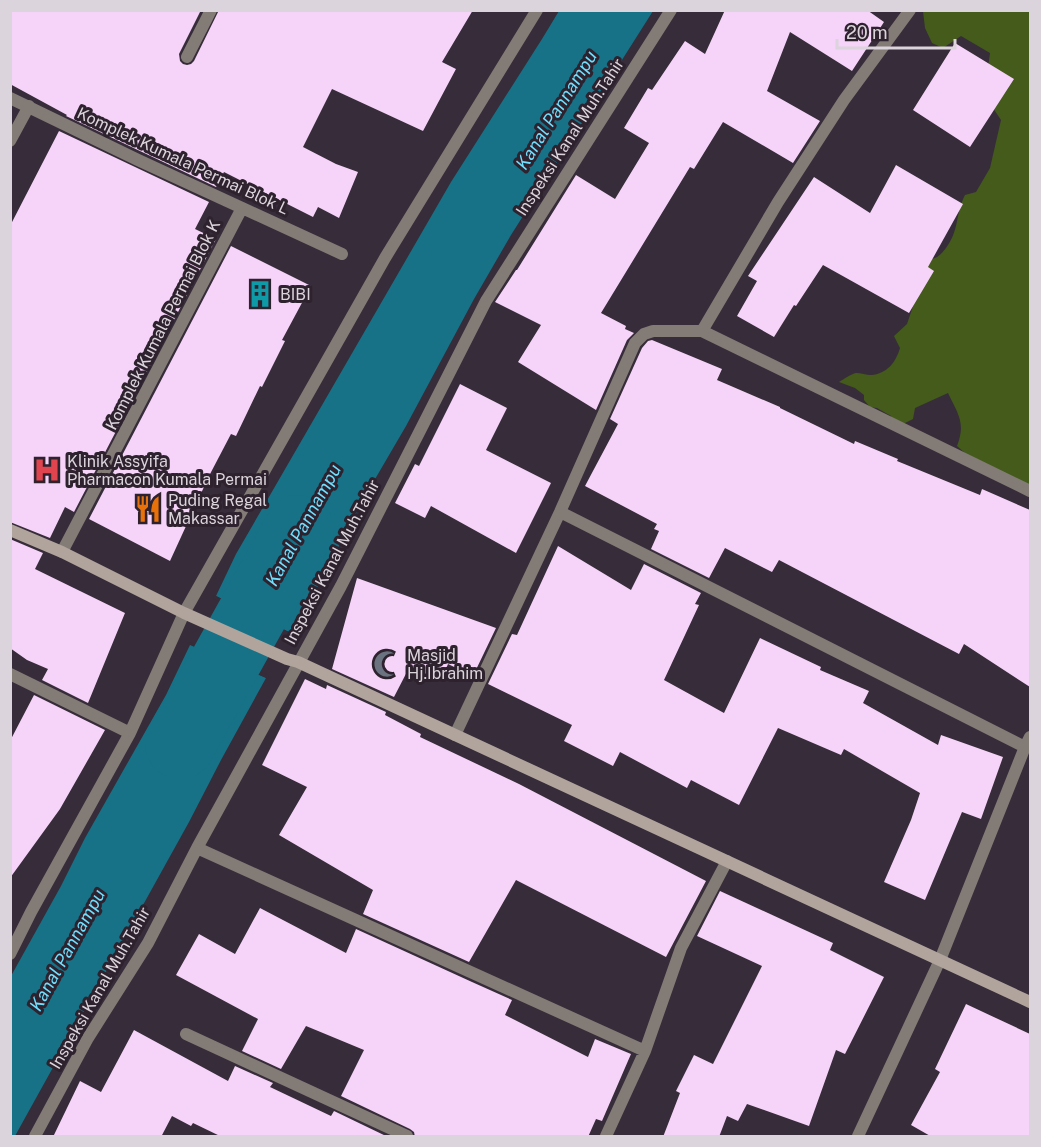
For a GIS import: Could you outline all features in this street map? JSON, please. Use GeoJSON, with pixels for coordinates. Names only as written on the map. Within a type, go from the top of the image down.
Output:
{"type":"FeatureCollection","features":[{"type":"Feature","properties":{"kind":"street"},"geometry":{"type":"LineString","coordinates":[[188,57],[211,10]]}},
{"type":"Feature","properties":{"kind":"street"},"geometry":{"type":"LineString","coordinates":[[10,954],[130,733],[184,613],[384,258],[537,10]]}},
{"type":"Feature","properties":{"kind":"street","name":"Inspeksi Kanal Muh.Tahir"},"geometry":{"type":"LineString","coordinates":[[35,1137],[88,1038],[148,943],[293,660],[340,586],[486,301],[671,10]]}},
{"type":"Feature","properties":{"kind":"street"},"geometry":{"type":"LineString","coordinates":[[702,332],[790,184],[844,100],[910,10]]}},
{"type":"Feature","properties":{"kind":"street","name":"Komplek Kumala Permai Blok L"},"geometry":{"type":"LineString","coordinates":[[10,98],[342,254]]}},
{"type":"Feature","properties":{"kind":"street"},"geometry":{"type":"LineString","coordinates":[[10,141],[28,106]]}},
{"type":"Feature","properties":{"kind":"street","name":"Komplek Kumala Permai Blok K"},"geometry":{"type":"LineString","coordinates":[[62,552],[242,208]]}},
{"type":"Feature","properties":{"kind":"street"},"geometry":{"type":"LineString","coordinates":[[455,735],[560,512],[635,343],[644,334],[653,331],[702,332],[1030,491]]}},
{"type":"Feature","properties":{"kind":"street"},"geometry":{"type":"LineString","coordinates":[[560,512],[1028,742],[940,960],[858,1137]]}},
{"type":"Feature","properties":{"kind":"street"},"geometry":{"type":"LineString","coordinates":[[10,530],[62,552],[184,613],[293,660],[1030,1002]]}},
{"type":"Feature","properties":{"kind":"street"},"geometry":{"type":"LineString","coordinates":[[10,674],[130,733]]}},
{"type":"Feature","properties":{"kind":"street"},"geometry":{"type":"LineString","coordinates":[[197,848],[645,1051]]}},
{"type":"Feature","properties":{"kind":"street"},"geometry":{"type":"LineString","coordinates":[[606,1137],[645,1051],[681,948],[727,861]]}},
{"type":"Feature","properties":{"kind":"street"},"geometry":{"type":"LineString","coordinates":[[186,1034],[407,1137]]}},
{"type":"Feature","properties":{"kind":"green space"},"geometry":{"type":"Polygon","coordinates":[[[923,11],[1030,11],[1030,486],[966,454],[957,446],[961,425],[948,393],[915,408],[913,419],[903,424],[892,420],[891,416],[877,408],[870,407],[864,400],[864,395],[855,388],[839,382],[856,373],[871,375],[882,372],[896,358],[900,348],[894,336],[907,324],[924,274],[932,259],[941,254],[950,241],[965,195],[976,192],[990,168],[1001,120],[989,102],[986,82],[990,53],[961,36],[943,48],[932,43],[925,28],[923,11]]]}},
{"type":"Feature","properties":{"kind":"water"},"geometry":{"type":"Polygon","coordinates":[[[559,11],[653,11],[511,235],[474,299],[406,426],[364,498],[293,634],[216,596],[236,554],[451,182],[559,11]]]}},
{"type":"Feature","properties":{"kind":"water"},"geometry":{"type":"Polygon","coordinates":[[[190,645],[266,678],[15,1136],[11,1136],[11,976],[85,838],[166,695],[190,645]]]}},
{"type":"Feature","properties":{"kind":"pier"},"geometry":{"type":"Polygon","coordinates":[[[213,595],[295,635],[291,637],[214,599],[213,595]]]}},
{"type":"Feature","properties":{"kind":"pier"},"geometry":{"type":"Polygon","coordinates":[[[187,643],[268,675],[269,679],[187,643]]]}},
{"type":"Feature","properties":{"kind":"building"},"geometry":{"type":"Polygon","coordinates":[[[10,10],[201,10],[179,54],[180,61],[187,65],[194,61],[219,10],[473,10],[442,62],[456,69],[423,131],[332,89],[303,147],[336,164],[358,172],[339,218],[318,207],[313,217],[224,172],[216,187],[66,116],[10,84],[10,10]]]}},
{"type":"Feature","properties":{"kind":"building"},"geometry":{"type":"Polygon","coordinates":[[[725,10],[867,10],[884,22],[852,71],[790,32],[767,91],[820,121],[793,163],[723,122],[694,169],[690,167],[601,313],[626,326],[625,329],[634,333],[627,340],[596,410],[518,362],[541,325],[495,302],[576,175],[615,199],[649,143],[624,128],[648,88],[652,90],[685,41],[705,54],[725,10]]]}},
{"type":"Feature","properties":{"kind":"building"},"geometry":{"type":"Polygon","coordinates":[[[955,43],[1014,79],[970,147],[913,110],[955,43]]]}},
{"type":"Feature","properties":{"kind":"building"},"geometry":{"type":"Polygon","coordinates":[[[59,131],[209,202],[195,229],[216,239],[74,512],[65,507],[50,538],[10,522],[10,226],[59,131]]]}},
{"type":"Feature","properties":{"kind":"building"},"geometry":{"type":"Polygon","coordinates":[[[896,165],[963,204],[928,267],[934,271],[909,313],[823,265],[774,337],[737,316],[757,281],[748,276],[814,177],[870,213],[896,165]]]}},
{"type":"Feature","properties":{"kind":"building"},"geometry":{"type":"Polygon","coordinates":[[[231,246],[311,286],[236,436],[231,434],[209,476],[170,561],[89,519],[231,246]]]}},
{"type":"Feature","properties":{"kind":"building"},"geometry":{"type":"Polygon","coordinates":[[[652,340],[722,369],[717,380],[780,407],[854,444],[855,441],[980,495],[982,489],[1030,510],[1030,687],[964,644],[959,654],[779,560],[772,572],[725,548],[709,578],[651,549],[659,531],[654,529],[657,524],[585,486],[618,424],[610,419],[642,348],[652,340]]]}},
{"type":"Feature","properties":{"kind":"building"},"geometry":{"type":"Polygon","coordinates":[[[460,384],[507,408],[486,450],[551,483],[516,553],[431,506],[425,518],[395,503],[415,464],[419,466],[460,384]]]}},
{"type":"Feature","properties":{"kind":"building"},"geometry":{"type":"Polygon","coordinates":[[[10,539],[43,553],[35,569],[125,613],[88,703],[42,680],[48,669],[27,660],[10,648],[10,539]]]}},
{"type":"Feature","properties":{"kind":"building"},"geometry":{"type":"Polygon","coordinates":[[[558,546],[631,590],[644,564],[701,593],[695,604],[699,605],[664,680],[724,713],[760,638],[821,667],[820,670],[869,691],[863,703],[938,745],[941,735],[1003,757],[981,819],[962,812],[925,900],[884,882],[920,793],[844,749],[841,755],[778,728],[739,805],[691,780],[687,788],[620,752],[613,766],[564,741],[572,725],[488,684],[512,634],[517,635],[558,546]]]}},
{"type":"Feature","properties":{"kind":"building"},"geometry":{"type":"Polygon","coordinates":[[[357,578],[496,628],[473,676],[448,664],[441,681],[410,666],[394,697],[332,669],[357,578]]]}},
{"type":"Feature","properties":{"kind":"building"},"geometry":{"type":"Polygon","coordinates":[[[305,679],[326,689],[327,685],[386,712],[385,715],[421,734],[420,737],[519,784],[706,881],[666,957],[516,880],[469,962],[363,914],[373,890],[279,835],[307,787],[262,765],[305,679]]]}},
{"type":"Feature","properties":{"kind":"building"},"geometry":{"type":"Polygon","coordinates":[[[34,695],[105,730],[60,809],[10,878],[10,741],[34,695]]]}},
{"type":"Feature","properties":{"kind":"building"},"geometry":{"type":"Polygon","coordinates":[[[720,891],[833,943],[830,950],[884,977],[845,1054],[836,1050],[809,1126],[747,1104],[738,1121],[727,1116],[719,1137],[663,1137],[680,1093],[676,1091],[694,1055],[713,1064],[762,966],[697,936],[720,891]]]}},
{"type":"Feature","properties":{"kind":"building"},"geometry":{"type":"Polygon","coordinates":[[[260,908],[346,953],[356,929],[512,1000],[505,1015],[588,1057],[595,1039],[631,1054],[602,1121],[596,1119],[588,1137],[415,1137],[414,1132],[410,1129],[341,1096],[364,1050],[306,1026],[281,1069],[242,1051],[258,1019],[176,975],[199,934],[235,954],[260,908]]]}},
{"type":"Feature","properties":{"kind":"building"},"geometry":{"type":"Polygon","coordinates":[[[966,1004],[1030,1034],[1030,1137],[932,1137],[911,1125],[940,1072],[935,1069],[966,1004]]]}},
{"type":"Feature","properties":{"kind":"building"},"geometry":{"type":"Polygon","coordinates":[[[134,1030],[228,1081],[235,1066],[273,1083],[270,1087],[331,1116],[334,1111],[388,1137],[222,1137],[193,1123],[191,1126],[172,1116],[161,1137],[53,1137],[80,1081],[101,1092],[134,1030]]]}},
{"type":"Feature","properties":{"kind":"waterway","name":"Kanal Pannampu"},"geometry":{"type":"LineString","coordinates":[[180,744],[299,530]]}},
{"type":"Feature","properties":{"kind":"place","name":"BIBI"},"geometry":{"type":"Point","coordinates":[260,294]}},
{"type":"Feature","properties":{"kind":"place","name":"Klinik Assyifa Pharmacon Kumala Permai"},"geometry":{"type":"Point","coordinates":[47,470]}},
{"type":"Feature","properties":{"kind":"place","name":"Puding Regal Makassar"},"geometry":{"type":"Point","coordinates":[148,509]}},
{"type":"Feature","properties":{"kind":"place","name":"Masjid Hj.Ibrahim"},"geometry":{"type":"Point","coordinates":[387,664]}}]}
